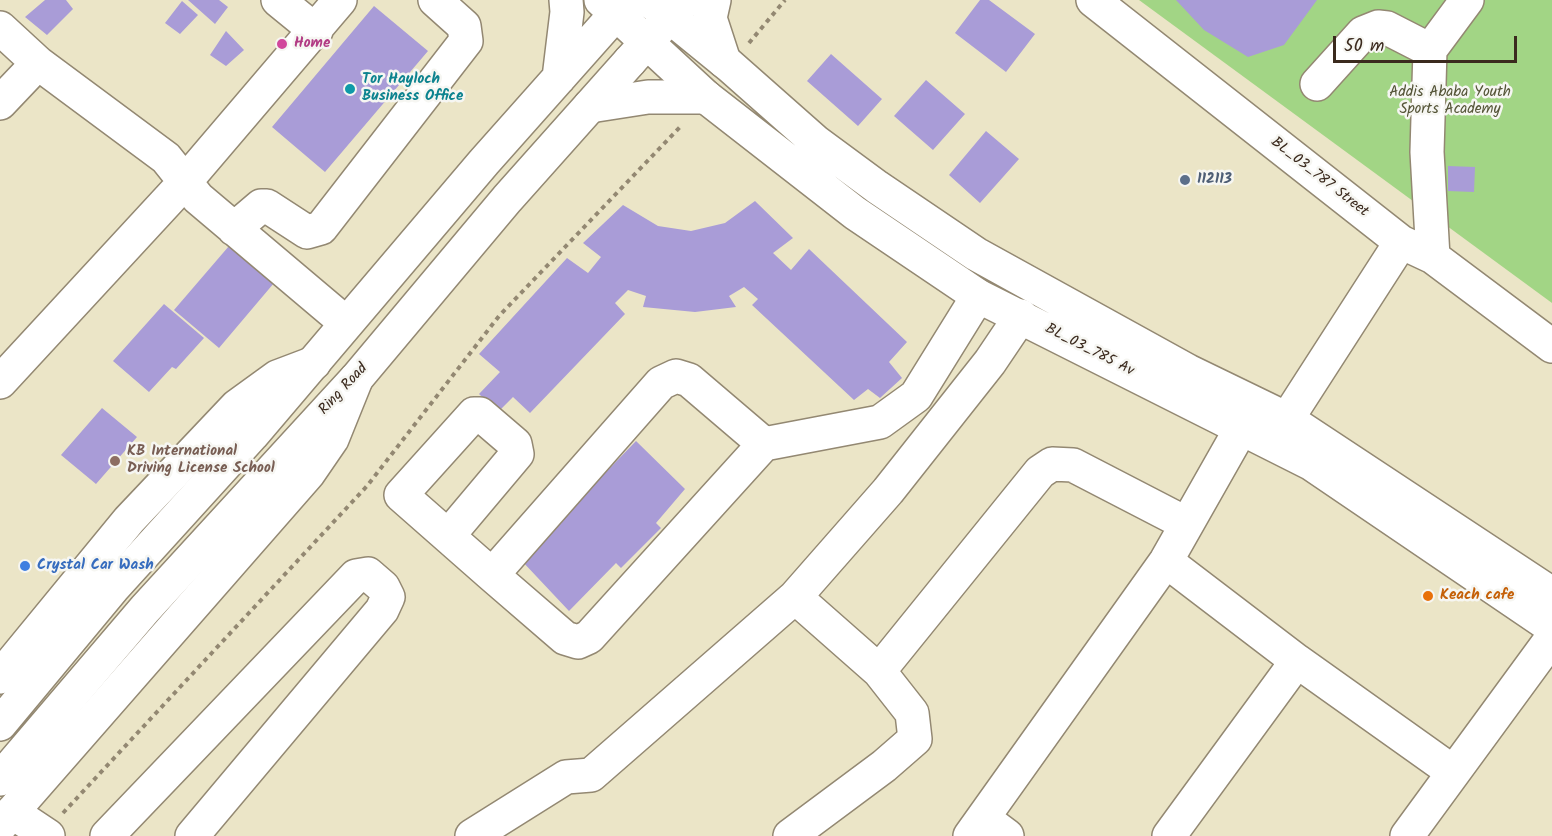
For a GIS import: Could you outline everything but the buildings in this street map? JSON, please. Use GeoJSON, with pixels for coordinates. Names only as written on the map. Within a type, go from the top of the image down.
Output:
{"type":"FeatureCollection","features":[{"type":"Feature","properties":{"kind":"main road"},"geometry":{"type":"LineString","coordinates":[[278,0],[316,31]]}},
{"type":"Feature","properties":{"kind":"main road"},"geometry":{"type":"LineString","coordinates":[[0,382],[184,183],[316,31],[340,0]]}},
{"type":"Feature","properties":{"kind":"main road"},"geometry":{"type":"LineString","coordinates":[[234,229],[261,206],[267,206],[307,232],[321,228],[466,41],[464,26],[435,0]]}},
{"type":"Feature","properties":{"kind":"main road"},"geometry":{"type":"LineString","coordinates":[[559,78],[567,12],[566,0]]}},
{"type":"Feature","properties":{"kind":"main road"},"geometry":{"type":"LineString","coordinates":[[714,0],[710,18],[727,63]]}},
{"type":"Feature","properties":{"kind":"main road","name":"BL_03_787 Street"},"geometry":{"type":"LineString","coordinates":[[1093,0],[1401,242],[1433,257],[1552,346]]}},
{"type":"Feature","properties":{"kind":"main road"},"geometry":{"type":"LineString","coordinates":[[1433,257],[1427,152],[1430,50],[1467,0]]}},
{"type":"Feature","properties":{"kind":"main road"},"geometry":{"type":"LineString","coordinates":[[0,724],[106,596],[314,363],[346,323],[559,78],[615,5]]}},
{"type":"Feature","properties":{"kind":"main road","name":"BL_03_785 Av"},"geometry":{"type":"LineString","coordinates":[[615,5],[638,53],[706,97],[855,213],[978,296],[1242,427],[1335,478],[1552,627]]}},
{"type":"Feature","properties":{"kind":"main road","name":"BL_03_785 Av"},"geometry":{"type":"LineString","coordinates":[[668,5],[727,63],[816,142],[877,187],[976,254],[1188,371],[1287,419],[1552,594]]}},
{"type":"Feature","properties":{"kind":"main road","name":"Ring Road"},"geometry":{"type":"LineString","coordinates":[[0,779],[145,609],[319,416],[356,379],[507,199],[638,53],[668,5]]}},
{"type":"Feature","properties":{"kind":"main road"},"geometry":{"type":"LineString","coordinates":[[1317,84],[1363,33],[1378,27],[1387,28],[1430,50]]}},
{"type":"Feature","properties":{"kind":"main road"},"geometry":{"type":"LineString","coordinates":[[0,28],[38,63],[166,158],[184,183],[234,229],[346,323]]}},
{"type":"Feature","properties":{"kind":"main road"},"geometry":{"type":"LineString","coordinates":[[0,103],[38,63]]}},
{"type":"Feature","properties":{"kind":"main road"},"geometry":{"type":"LineString","coordinates":[[590,106],[648,97],[706,97]]}},
{"type":"Feature","properties":{"kind":"main road"},"geometry":{"type":"LineString","coordinates":[[1287,419],[1401,242]]}},
{"type":"Feature","properties":{"kind":"main road"},"geometry":{"type":"LineString","coordinates":[[448,536],[565,638],[578,642],[589,637],[764,444],[880,422],[916,396],[978,296]]}},
{"type":"Feature","properties":{"kind":"main road"},"geometry":{"type":"LineString","coordinates":[[472,836],[567,777],[591,775],[795,597],[888,491],[990,362],[1021,316]]}},
{"type":"Feature","properties":{"kind":"main road"},"geometry":{"type":"LineString","coordinates":[[0,676],[129,520],[237,406],[277,377],[314,363]]}},
{"type":"Feature","properties":{"kind":"main road"},"geometry":{"type":"LineString","coordinates":[[492,575],[661,383],[676,376],[689,380],[764,444]]}},
{"type":"Feature","properties":{"kind":"main road"},"geometry":{"type":"LineString","coordinates":[[46,835],[6,819],[308,474],[332,439],[356,379]]}},
{"type":"Feature","properties":{"kind":"main road"},"geometry":{"type":"LineString","coordinates":[[986,830],[1166,561],[1242,427]]}},
{"type":"Feature","properties":{"kind":"main road"},"geometry":{"type":"LineString","coordinates":[[879,671],[1040,472],[1052,464],[1073,465],[1186,524]]}},
{"type":"Feature","properties":{"kind":"main road"},"geometry":{"type":"LineString","coordinates":[[1166,561],[1297,661],[1453,772]]}},
{"type":"Feature","properties":{"kind":"main road"},"geometry":{"type":"LineString","coordinates":[[107,836],[356,576],[368,574],[383,587],[388,597],[382,610],[192,836]]}},
{"type":"Feature","properties":{"kind":"main road"},"geometry":{"type":"LineString","coordinates":[[790,836],[884,766],[915,739],[912,714],[879,671],[795,597]]}},
{"type":"Feature","properties":{"kind":"main road"},"geometry":{"type":"LineString","coordinates":[[1407,836],[1552,638]]}},
{"type":"Feature","properties":{"kind":"main road"},"geometry":{"type":"LineString","coordinates":[[1169,836],[1297,661]]}},
{"type":"Feature","properties":{"kind":"path"},"geometry":{"type":"LineString","coordinates":[[727,63],[785,0]]}},
{"type":"Feature","properties":{"kind":"path"},"geometry":{"type":"LineString","coordinates":[[46,835],[367,486],[499,316],[670,139]]}},
{"type":"Feature","properties":{"kind":"green space","name":"Addis Ababa Youth Sports Academy"},"geometry":{"type":"Polygon","coordinates":[[[1139,0],[1552,0],[1552,303],[1139,0]]]}},
{"type":"Feature","properties":{"kind":"place","name":"Home"},"geometry":{"type":"Point","coordinates":[282,44]}},
{"type":"Feature","properties":{"kind":"place","name":"Tor Hayloch Business Office"},"geometry":{"type":"Point","coordinates":[350,89]}},
{"type":"Feature","properties":{"kind":"place","name":"112113"},"geometry":{"type":"Point","coordinates":[1185,180]}},
{"type":"Feature","properties":{"kind":"place","name":"KB International Driving License School"},"geometry":{"type":"Point","coordinates":[115,461]}},
{"type":"Feature","properties":{"kind":"place","name":"Crystal Car Wash"},"geometry":{"type":"Point","coordinates":[25,566]}},
{"type":"Feature","properties":{"kind":"place","name":"Keach cafe"},"geometry":{"type":"Point","coordinates":[1428,596]}}]}
